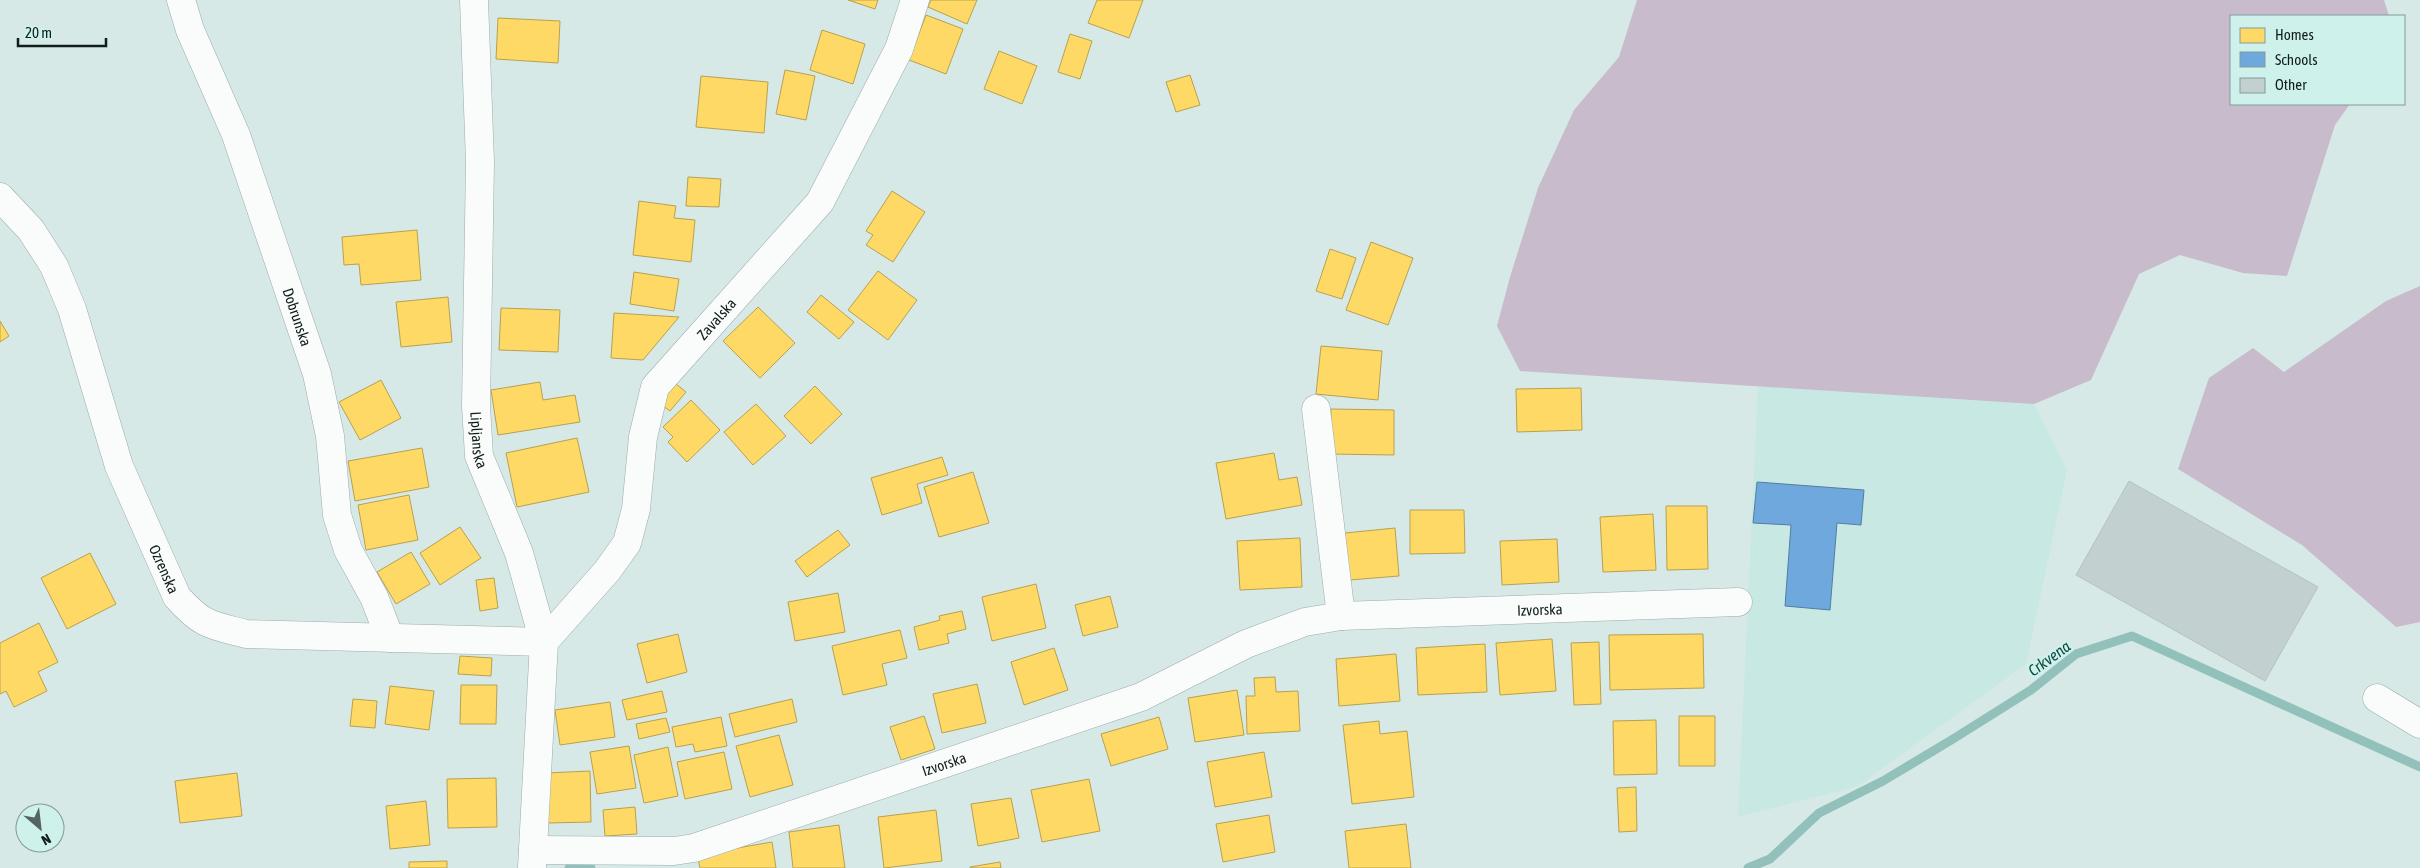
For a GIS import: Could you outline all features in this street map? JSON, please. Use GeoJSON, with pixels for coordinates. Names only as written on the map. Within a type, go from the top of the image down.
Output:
{"type":"FeatureCollection","features":[{"type":"Feature","properties":{"kind":"street","name":"Dobrunska"},"geometry":{"type":"LineString","coordinates":[[181,0],[190,30],[236,135],[317,374],[330,436],[337,515],[348,550],[374,596],[390,638]]}},
{"type":"Feature","properties":{"kind":"street","name":"Lipljanska"},"geometry":{"type":"LineString","coordinates":[[474,0],[480,162],[476,406],[479,456],[518,553],[544,642],[532,860]]}},
{"type":"Feature","properties":{"kind":"street","name":"Zavalska"},"geometry":{"type":"LineString","coordinates":[[544,642],[607,571],[628,543],[636,509],[643,437],[655,387],[820,202],[898,49],[915,0]]}},
{"type":"Feature","properties":{"kind":"street","name":"Ozrenska"},"geometry":{"type":"LineString","coordinates":[[0,197],[31,230],[54,266],[72,309],[119,466],[177,598],[191,613],[207,624],[246,634],[544,642]]}},
{"type":"Feature","properties":{"kind":"street"},"geometry":{"type":"LineString","coordinates":[[1316,409],[1341,616]]}},
{"type":"Feature","properties":{"kind":"street","name":"Izvorska"},"geometry":{"type":"LineString","coordinates":[[532,860],[674,851],[694,848],[1141,697],[1246,644],[1305,622],[1341,616],[1738,602]]}},
{"type":"Feature","properties":{"kind":"street"},"geometry":{"type":"LineString","coordinates":[[2377,698],[2420,724]]}},
{"type":"Feature","properties":{"kind":"shaded area"},"geometry":{"type":"Polygon","coordinates":[[[1637,0],[2384,0],[2389,15],[2230,15],[2230,105],[2349,105],[2335,125],[2287,276],[2243,273],[2180,255],[2139,274],[2091,380],[2034,404],[1520,371],[1497,326],[1538,188],[1574,110],[1619,57],[1637,0]]]}},
{"type":"Feature","properties":{"kind":"shaded area"},"geometry":{"type":"Polygon","coordinates":[[[2420,286],[2420,622],[2396,627],[2302,545],[2178,469],[2209,378],[2253,348],[2284,372],[2386,301],[2420,286]]]}},
{"type":"Feature","properties":{"kind":"shaded area"},"geometry":{"type":"Polygon","coordinates":[[[1758,386],[2034,404],[2067,470],[2026,664],[1858,786],[1738,817],[1758,386]]]}},
{"type":"Feature","properties":{"kind":"building: Homes"},"geometry":{"type":"Polygon","coordinates":[[[848,0],[878,0],[875,9],[848,0]]]}},
{"type":"Feature","properties":{"kind":"building: Homes"},"geometry":{"type":"Polygon","coordinates":[[[931,0],[977,0],[967,24],[928,7],[931,0]]]}},
{"type":"Feature","properties":{"kind":"building: Homes"},"geometry":{"type":"Polygon","coordinates":[[[1097,0],[1143,0],[1129,38],[1088,23],[1097,0]]]}},
{"type":"Feature","properties":{"kind":"building: Homes"},"geometry":{"type":"Polygon","coordinates":[[[926,15],[963,29],[946,74],[909,60],[926,15]]]}},
{"type":"Feature","properties":{"kind":"building: Homes"},"geometry":{"type":"Polygon","coordinates":[[[498,18],[560,21],[558,63],[496,59],[498,18]]]}},
{"type":"Feature","properties":{"kind":"building: Homes"},"geometry":{"type":"Polygon","coordinates":[[[822,30],[865,44],[853,84],[810,70],[822,30]]]}},
{"type":"Feature","properties":{"kind":"building: Homes"},"geometry":{"type":"Polygon","coordinates":[[[1070,34],[1092,41],[1080,79],[1058,72],[1070,34]]]}},
{"type":"Feature","properties":{"kind":"building: Homes"},"geometry":{"type":"Polygon","coordinates":[[[999,51],[1037,66],[1022,104],[984,89],[999,51]]]}},
{"type":"Feature","properties":{"kind":"building: Homes"},"geometry":{"type":"Polygon","coordinates":[[[785,70],[815,76],[806,120],[776,114],[785,70]]]}},
{"type":"Feature","properties":{"kind":"building: Homes"},"geometry":{"type":"Polygon","coordinates":[[[1190,75],[1200,105],[1176,112],[1166,82],[1190,75]]]}},
{"type":"Feature","properties":{"kind":"building: Homes"},"geometry":{"type":"Polygon","coordinates":[[[701,76],[768,82],[764,133],[696,127],[701,76]]]}},
{"type":"Feature","properties":{"kind":"building: Homes"},"geometry":{"type":"Polygon","coordinates":[[[688,177],[721,179],[719,207],[686,206],[688,177]]]}},
{"type":"Feature","properties":{"kind":"building: Homes"},"geometry":{"type":"Polygon","coordinates":[[[892,191],[925,212],[893,262],[866,245],[873,235],[866,231],[892,191]]]}},
{"type":"Feature","properties":{"kind":"building: Homes"},"geometry":{"type":"Polygon","coordinates":[[[639,201],[676,206],[674,218],[695,220],[691,262],[633,255],[639,201]]]}},
{"type":"Feature","properties":{"kind":"building: Homes"},"geometry":{"type":"Polygon","coordinates":[[[417,230],[421,280],[361,285],[359,264],[344,265],[342,237],[417,230]]]}},
{"type":"Feature","properties":{"kind":"building: Homes"},"geometry":{"type":"Polygon","coordinates":[[[1371,242],[1413,258],[1388,325],[1346,310],[1371,242]]]}},
{"type":"Feature","properties":{"kind":"building: Homes"},"geometry":{"type":"Polygon","coordinates":[[[1330,249],[1356,258],[1342,299],[1316,291],[1330,249]]]}},
{"type":"Feature","properties":{"kind":"building: Homes"},"geometry":{"type":"Polygon","coordinates":[[[878,271],[917,300],[888,340],[848,310],[878,271]]]}},
{"type":"Feature","properties":{"kind":"building: Homes"},"geometry":{"type":"Polygon","coordinates":[[[634,272],[679,279],[674,311],[630,304],[634,272]]]}},
{"type":"Feature","properties":{"kind":"building: Homes"},"geometry":{"type":"Polygon","coordinates":[[[821,295],[854,322],[839,339],[807,312],[821,295]]]}},
{"type":"Feature","properties":{"kind":"building: Homes"},"geometry":{"type":"Polygon","coordinates":[[[448,297],[452,342],[401,347],[396,302],[448,297]]]}},
{"type":"Feature","properties":{"kind":"building: Homes"},"geometry":{"type":"Polygon","coordinates":[[[758,307],[795,343],[760,378],[723,341],[758,307]]]}},
{"type":"Feature","properties":{"kind":"building: Homes"},"geometry":{"type":"Polygon","coordinates":[[[501,308],[560,310],[558,352],[499,350],[501,308]]]}},
{"type":"Feature","properties":{"kind":"building: Homes"},"geometry":{"type":"Polygon","coordinates":[[[614,313],[679,317],[643,360],[611,358],[614,313]]]}},
{"type":"Feature","properties":{"kind":"building: Homes"},"geometry":{"type":"Polygon","coordinates":[[[0,321],[9,336],[0,342],[0,321]]]}},
{"type":"Feature","properties":{"kind":"building: Homes"},"geometry":{"type":"Polygon","coordinates":[[[1321,346],[1382,351],[1378,400],[1316,394],[1321,346]]]}},
{"type":"Feature","properties":{"kind":"building: Homes"},"geometry":{"type":"Polygon","coordinates":[[[381,380],[401,418],[360,440],[339,402],[381,380]]]}},
{"type":"Feature","properties":{"kind":"building: Homes"},"geometry":{"type":"Polygon","coordinates":[[[540,382],[543,400],[575,395],[580,422],[498,435],[491,390],[540,382]]]}},
{"type":"Feature","properties":{"kind":"building: Homes"},"geometry":{"type":"Polygon","coordinates":[[[676,384],[686,392],[670,411],[659,403],[676,384]]]}},
{"type":"Feature","properties":{"kind":"building: Homes"},"geometry":{"type":"Polygon","coordinates":[[[815,386],[842,414],[811,444],[784,416],[815,386]]]}},
{"type":"Feature","properties":{"kind":"building: Homes"},"geometry":{"type":"Polygon","coordinates":[[[1581,388],[1582,430],[1517,432],[1516,389],[1581,388]]]}},
{"type":"Feature","properties":{"kind":"building: Homes"},"geometry":{"type":"Polygon","coordinates":[[[691,400],[720,430],[687,462],[668,442],[673,437],[663,427],[691,400]]]}},
{"type":"Feature","properties":{"kind":"building: Homes"},"geometry":{"type":"Polygon","coordinates":[[[756,404],[786,436],[753,465],[724,432],[756,404]]]}},
{"type":"Feature","properties":{"kind":"building: Homes"},"geometry":{"type":"Polygon","coordinates":[[[1331,409],[1394,410],[1394,455],[1330,454],[1331,409]]]}},
{"type":"Feature","properties":{"kind":"building: Homes"},"geometry":{"type":"Polygon","coordinates":[[[577,438],[589,492],[517,507],[506,453],[577,438]]]}},
{"type":"Feature","properties":{"kind":"building: Homes"},"geometry":{"type":"Polygon","coordinates":[[[422,448],[429,487],[355,501],[348,461],[422,448]]]}},
{"type":"Feature","properties":{"kind":"building: Homes"},"geometry":{"type":"Polygon","coordinates":[[[1274,453],[1279,480],[1297,477],[1302,505],[1226,519],[1216,463],[1274,453]]]}},
{"type":"Feature","properties":{"kind":"building: Homes"},"geometry":{"type":"Polygon","coordinates":[[[942,457],[948,475],[917,484],[922,503],[882,515],[871,478],[942,457]]]}},
{"type":"Feature","properties":{"kind":"building: Homes"},"geometry":{"type":"Polygon","coordinates":[[[973,472],[989,523],[939,537],[924,487],[973,472]]]}},
{"type":"Feature","properties":{"kind":"building: Homes"},"geometry":{"type":"Polygon","coordinates":[[[409,495],[418,540],[366,550],[358,505],[409,495]]]}},
{"type":"Feature","properties":{"kind":"building: Homes"},"geometry":{"type":"Polygon","coordinates":[[[1666,506],[1707,506],[1708,569],[1667,570],[1666,506]]]}},
{"type":"Feature","properties":{"kind":"building: Homes"},"geometry":{"type":"Polygon","coordinates":[[[1410,510],[1464,510],[1465,553],[1410,554],[1410,510]]]}},
{"type":"Feature","properties":{"kind":"building: Homes"},"geometry":{"type":"Polygon","coordinates":[[[1653,514],[1656,570],[1603,572],[1600,517],[1653,514]]]}},
{"type":"Feature","properties":{"kind":"building: Homes"},"geometry":{"type":"Polygon","coordinates":[[[460,527],[481,558],[440,585],[420,553],[460,527]]]}},
{"type":"Feature","properties":{"kind":"building: Homes"},"geometry":{"type":"Polygon","coordinates":[[[1395,528],[1399,576],[1349,580],[1345,533],[1395,528]]]}},
{"type":"Feature","properties":{"kind":"building: Homes"},"geometry":{"type":"Polygon","coordinates":[[[838,530],[850,545],[807,577],[795,561],[838,530]]]}},
{"type":"Feature","properties":{"kind":"building: Homes"},"geometry":{"type":"Polygon","coordinates":[[[1300,538],[1302,587],[1240,590],[1237,541],[1300,538]]]}},
{"type":"Feature","properties":{"kind":"building: Homes"},"geometry":{"type":"Polygon","coordinates":[[[1557,539],[1559,582],[1502,585],[1500,541],[1557,539]]]}},
{"type":"Feature","properties":{"kind":"building: Homes"},"geometry":{"type":"Polygon","coordinates":[[[411,552],[430,584],[396,604],[377,572],[411,552]]]}},
{"type":"Feature","properties":{"kind":"building: Homes"},"geometry":{"type":"Polygon","coordinates":[[[90,553],[116,604],[67,629],[41,578],[90,553]]]}},
{"type":"Feature","properties":{"kind":"building: Homes"},"geometry":{"type":"Polygon","coordinates":[[[494,578],[498,608],[480,611],[476,580],[494,578]]]}},
{"type":"Feature","properties":{"kind":"building: Homes"},"geometry":{"type":"Polygon","coordinates":[[[1036,584],[1046,628],[992,641],[982,597],[1036,584]]]}},
{"type":"Feature","properties":{"kind":"building: Homes"},"geometry":{"type":"Polygon","coordinates":[[[838,593],[845,632],[795,641],[788,602],[838,593]]]}},
{"type":"Feature","properties":{"kind":"building: Homes"},"geometry":{"type":"Polygon","coordinates":[[[1110,596],[1118,627],[1083,636],[1075,605],[1110,596]]]}},
{"type":"Feature","properties":{"kind":"building: Homes"},"geometry":{"type":"Polygon","coordinates":[[[962,611],[966,629],[947,634],[949,643],[919,650],[914,627],[940,620],[939,616],[962,611]]]}},
{"type":"Feature","properties":{"kind":"building: Homes"},"geometry":{"type":"Polygon","coordinates":[[[39,623],[58,662],[38,672],[47,691],[14,707],[6,691],[0,694],[0,643],[39,623]]]}},
{"type":"Feature","properties":{"kind":"building: Homes"},"geometry":{"type":"Polygon","coordinates":[[[900,630],[907,658],[882,664],[887,685],[843,695],[832,646],[900,630]]]}},
{"type":"Feature","properties":{"kind":"building: Homes"},"geometry":{"type":"Polygon","coordinates":[[[678,634],[687,672],[647,683],[637,644],[678,634]]]}},
{"type":"Feature","properties":{"kind":"building: Homes"},"geometry":{"type":"Polygon","coordinates":[[[1703,634],[1704,688],[1610,690],[1609,635],[1703,634]]]}},
{"type":"Feature","properties":{"kind":"building: Homes"},"geometry":{"type":"Polygon","coordinates":[[[1552,639],[1556,691],[1500,695],[1496,643],[1552,639]]]}},
{"type":"Feature","properties":{"kind":"building: Homes"},"geometry":{"type":"Polygon","coordinates":[[[1599,642],[1601,704],[1574,705],[1571,643],[1599,642]]]}},
{"type":"Feature","properties":{"kind":"building: Homes"},"geometry":{"type":"Polygon","coordinates":[[[1485,644],[1487,692],[1418,695],[1416,648],[1485,644]]]}},
{"type":"Feature","properties":{"kind":"building: Homes"},"geometry":{"type":"Polygon","coordinates":[[[1054,648],[1068,690],[1024,705],[1011,662],[1054,648]]]}},
{"type":"Feature","properties":{"kind":"building: Homes"},"geometry":{"type":"Polygon","coordinates":[[[1396,654],[1400,701],[1339,706],[1336,659],[1396,654]]]}},
{"type":"Feature","properties":{"kind":"building: Homes"},"geometry":{"type":"Polygon","coordinates":[[[460,656],[492,658],[491,676],[458,674],[460,656]]]}},
{"type":"Feature","properties":{"kind":"building: Homes"},"geometry":{"type":"Polygon","coordinates":[[[1275,677],[1276,692],[1298,691],[1300,731],[1247,734],[1246,696],[1255,696],[1254,678],[1275,677]]]}},
{"type":"Feature","properties":{"kind":"building: Homes"},"geometry":{"type":"Polygon","coordinates":[[[977,684],[986,723],[942,733],[933,694],[977,684]]]}},
{"type":"Feature","properties":{"kind":"building: Homes"},"geometry":{"type":"Polygon","coordinates":[[[461,685],[497,685],[496,724],[460,724],[461,685]]]}},
{"type":"Feature","properties":{"kind":"building: Homes"},"geometry":{"type":"Polygon","coordinates":[[[390,686],[434,691],[429,730],[385,724],[390,686]]]}},
{"type":"Feature","properties":{"kind":"building: Homes"},"geometry":{"type":"Polygon","coordinates":[[[1237,690],[1244,735],[1195,742],[1188,698],[1237,690]]]}},
{"type":"Feature","properties":{"kind":"building: Homes"},"geometry":{"type":"Polygon","coordinates":[[[662,691],[667,712],[627,720],[622,700],[662,691]]]}},
{"type":"Feature","properties":{"kind":"building: Homes"},"geometry":{"type":"Polygon","coordinates":[[[353,699],[377,701],[375,728],[350,726],[353,699]]]}},
{"type":"Feature","properties":{"kind":"building: Homes"},"geometry":{"type":"Polygon","coordinates":[[[792,699],[797,722],[735,737],[729,714],[792,699]]]}},
{"type":"Feature","properties":{"kind":"building: Homes"},"geometry":{"type":"Polygon","coordinates":[[[610,702],[615,737],[560,745],[555,710],[610,702]]]}},
{"type":"Feature","properties":{"kind":"building: Homes"},"geometry":{"type":"Polygon","coordinates":[[[924,716],[935,749],[901,760],[890,727],[924,716]]]}},
{"type":"Feature","properties":{"kind":"building: Homes"},"geometry":{"type":"Polygon","coordinates":[[[1679,716],[1715,716],[1715,766],[1679,766],[1679,716]]]}},
{"type":"Feature","properties":{"kind":"building: Homes"},"geometry":{"type":"Polygon","coordinates":[[[721,717],[727,746],[695,752],[693,744],[676,747],[672,727],[721,717]]]}},
{"type":"Feature","properties":{"kind":"building: Homes"},"geometry":{"type":"Polygon","coordinates":[[[1159,717],[1168,749],[1111,766],[1101,734],[1159,717]]]}},
{"type":"Feature","properties":{"kind":"building: Homes"},"geometry":{"type":"Polygon","coordinates":[[[666,718],[670,732],[639,739],[636,724],[666,718]]]}},
{"type":"Feature","properties":{"kind":"building: Homes"},"geometry":{"type":"Polygon","coordinates":[[[1656,720],[1657,774],[1614,775],[1613,721],[1656,720]]]}},
{"type":"Feature","properties":{"kind":"building: Homes"},"geometry":{"type":"Polygon","coordinates":[[[1379,721],[1380,734],[1407,731],[1414,797],[1352,804],[1343,725],[1379,721]]]}},
{"type":"Feature","properties":{"kind":"building: Homes"},"geometry":{"type":"Polygon","coordinates":[[[779,735],[793,785],[750,797],[736,746],[779,735]]]}},
{"type":"Feature","properties":{"kind":"building: Homes"},"geometry":{"type":"Polygon","coordinates":[[[629,746],[636,788],[597,794],[590,752],[629,746]]]}},
{"type":"Feature","properties":{"kind":"building: Homes"},"geometry":{"type":"Polygon","coordinates":[[[668,747],[678,796],[644,803],[634,755],[668,747]]]}},
{"type":"Feature","properties":{"kind":"building: Homes"},"geometry":{"type":"Polygon","coordinates":[[[724,752],[732,789],[685,799],[677,762],[724,752]]]}},
{"type":"Feature","properties":{"kind":"building: Homes"},"geometry":{"type":"Polygon","coordinates":[[[1264,752],[1272,797],[1215,807],[1207,762],[1264,752]]]}},
{"type":"Feature","properties":{"kind":"building: Homes"},"geometry":{"type":"Polygon","coordinates":[[[590,771],[591,822],[548,823],[546,773],[590,771]]]}},
{"type":"Feature","properties":{"kind":"building: Homes"},"geometry":{"type":"Polygon","coordinates":[[[237,773],[242,816],[180,823],[175,781],[237,773]]]}},
{"type":"Feature","properties":{"kind":"building: Homes"},"geometry":{"type":"Polygon","coordinates":[[[496,778],[497,827],[448,828],[447,779],[496,778]]]}},
{"type":"Feature","properties":{"kind":"building: Homes"},"geometry":{"type":"Polygon","coordinates":[[[1089,779],[1100,831],[1042,842],[1031,790],[1089,779]]]}},
{"type":"Feature","properties":{"kind":"building: Homes"},"geometry":{"type":"Polygon","coordinates":[[[1636,787],[1637,831],[1619,832],[1617,788],[1636,787]]]}},
{"type":"Feature","properties":{"kind":"building: Homes"},"geometry":{"type":"Polygon","coordinates":[[[1011,798],[1019,838],[978,846],[971,804],[1011,798]]]}},
{"type":"Feature","properties":{"kind":"building: Homes"},"geometry":{"type":"Polygon","coordinates":[[[426,801],[430,845],[390,849],[386,806],[426,801]]]}},
{"type":"Feature","properties":{"kind":"building: Homes"},"geometry":{"type":"Polygon","coordinates":[[[635,807],[637,834],[605,836],[603,810],[635,807]]]}},
{"type":"Feature","properties":{"kind":"building: Homes"},"geometry":{"type":"Polygon","coordinates":[[[936,810],[942,861],[884,868],[878,817],[936,810]]]}},
{"type":"Feature","properties":{"kind":"building: Homes"},"geometry":{"type":"Polygon","coordinates":[[[1269,815],[1275,852],[1223,862],[1216,824],[1269,815]]]}},
{"type":"Feature","properties":{"kind":"building: Homes"},"geometry":{"type":"Polygon","coordinates":[[[1406,824],[1411,868],[1349,868],[1345,831],[1406,824]]]}},
{"type":"Feature","properties":{"kind":"building: Homes"},"geometry":{"type":"Polygon","coordinates":[[[839,825],[845,868],[793,868],[789,832],[839,825]]]}},
{"type":"Feature","properties":{"kind":"building: Homes"},"geometry":{"type":"Polygon","coordinates":[[[772,842],[776,868],[700,868],[697,855],[772,842]]]}},
{"type":"Feature","properties":{"kind":"building: Homes"},"geometry":{"type":"Polygon","coordinates":[[[447,861],[447,868],[409,868],[409,862],[447,861]]]}},
{"type":"Feature","properties":{"kind":"building: Homes"},"geometry":{"type":"Polygon","coordinates":[[[1000,862],[1001,868],[970,868],[970,867],[1000,862]]]}},
{"type":"Feature","properties":{"kind":"building: Schools"},"geometry":{"type":"Polygon","coordinates":[[[1757,482],[1864,490],[1861,525],[1837,523],[1830,610],[1785,606],[1791,525],[1753,523],[1757,482]]]}},
{"type":"Feature","properties":{"kind":"building: Other"},"geometry":{"type":"Polygon","coordinates":[[[2129,481],[2318,587],[2265,681],[2076,575],[2129,481]]]}},
{"type":"Feature","properties":{"kind":"waterway","name":"Crkvena"},"geometry":{"type":"LineString","coordinates":[[1748,868],[1770,859],[1819,813],[1883,781],[1953,739],[2031,690],[2076,654],[2132,636],[2420,767]]}},
{"type":"Feature","properties":{"kind":"waterway","name":"Crkvena"},"geometry":{"type":"LineString","coordinates":[[569,868],[576,866],[591,868]]}}]}
